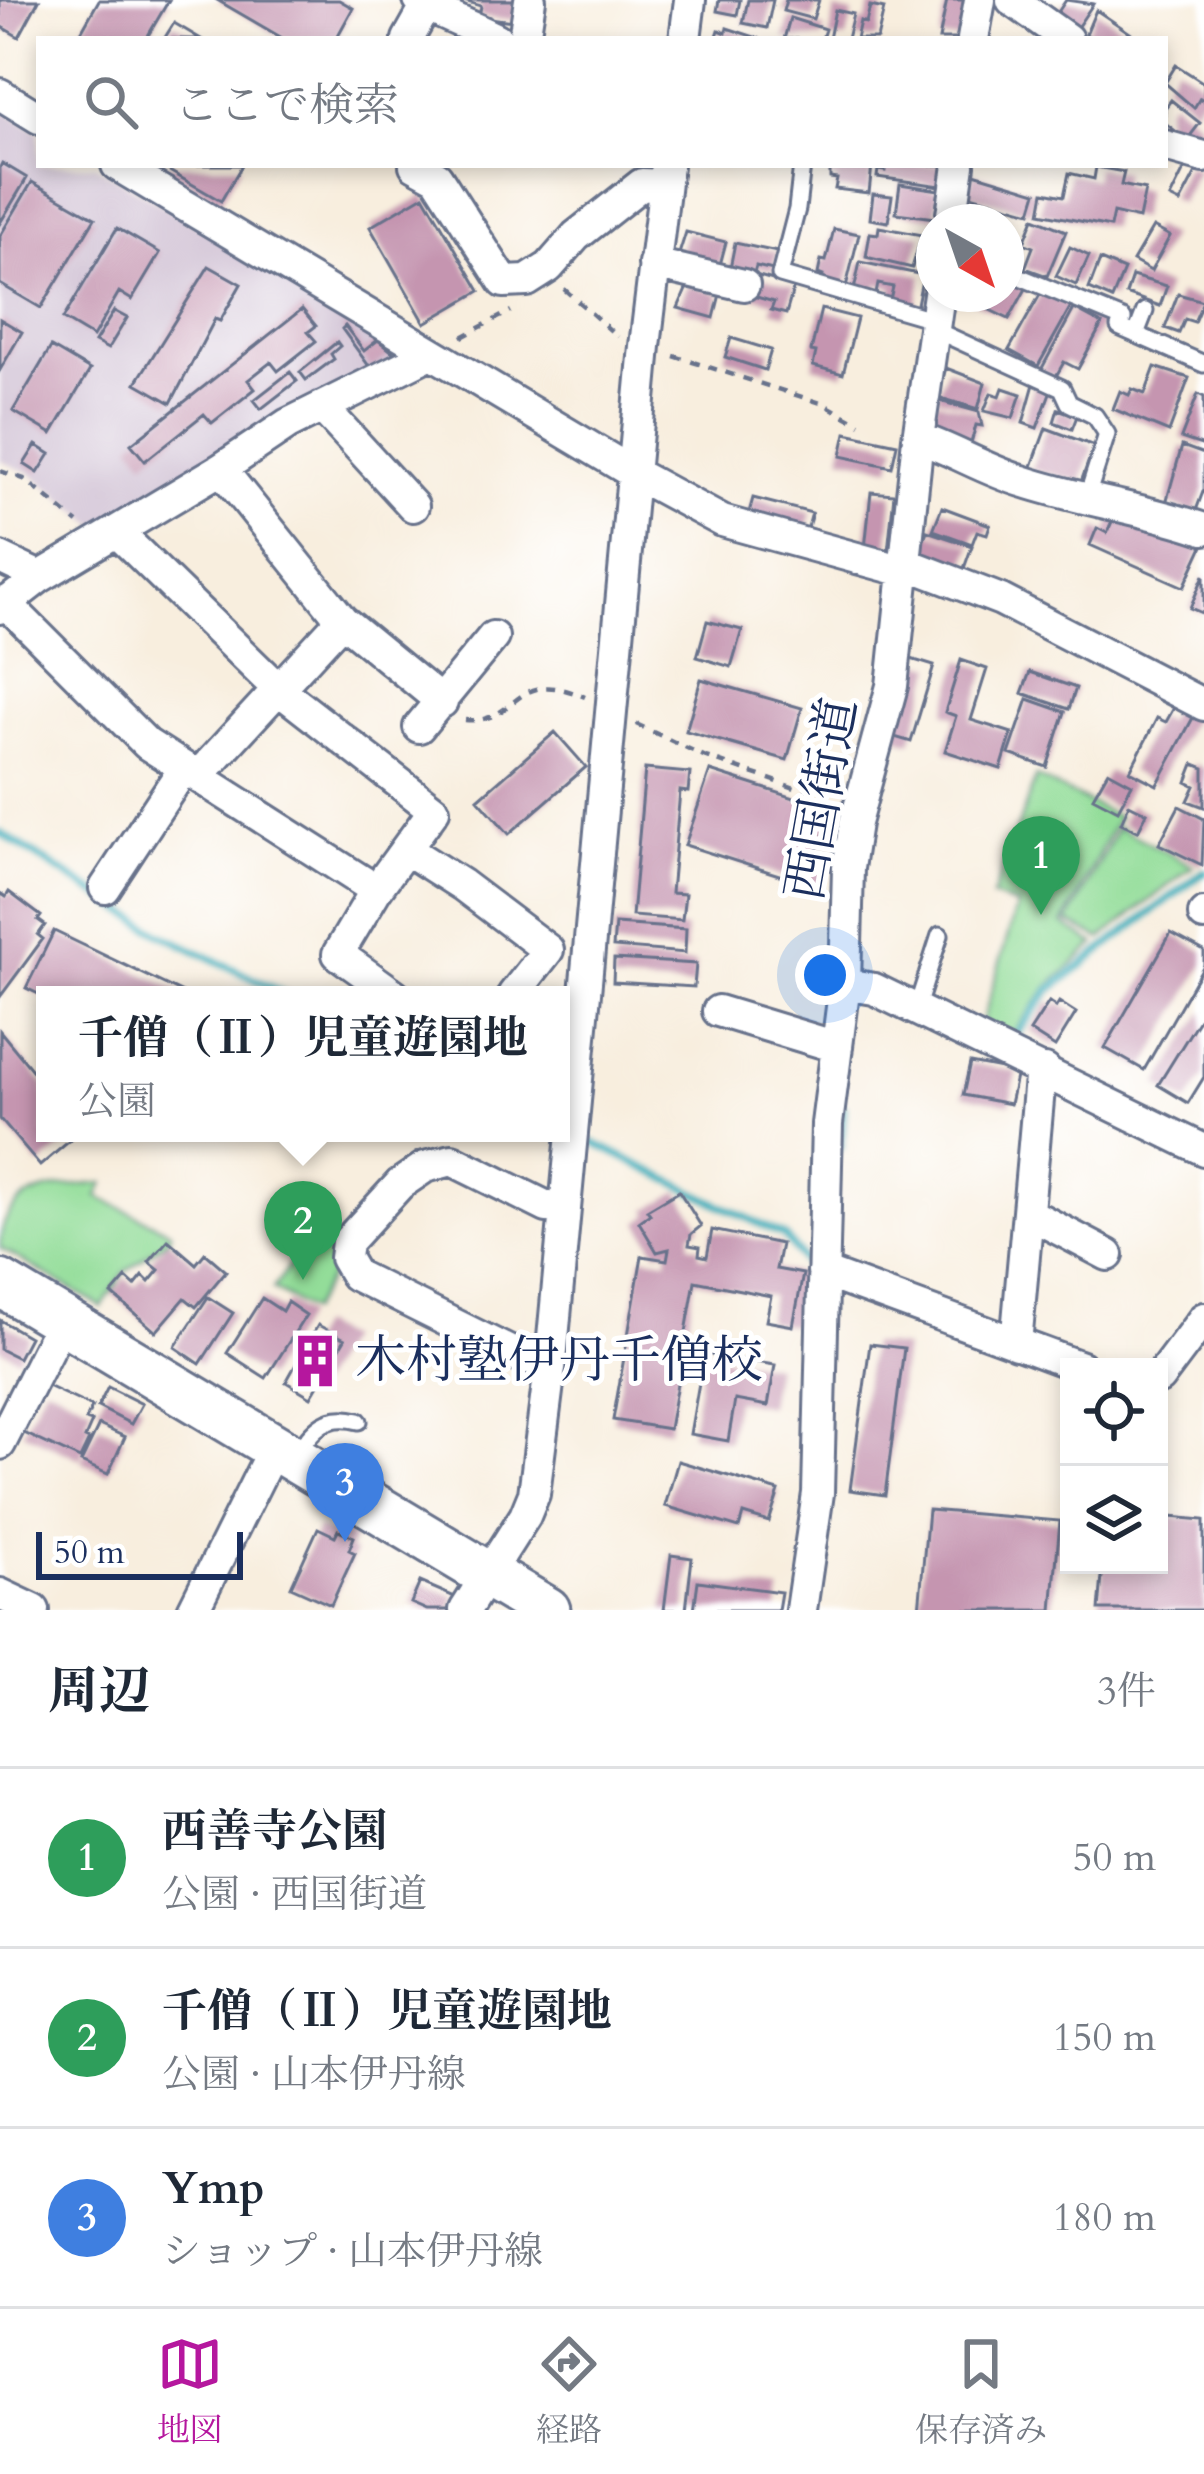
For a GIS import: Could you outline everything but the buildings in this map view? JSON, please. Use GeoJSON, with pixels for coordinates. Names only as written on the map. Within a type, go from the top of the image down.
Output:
{"type":"FeatureCollection","features":[{"type":"Feature","properties":{"kind":"main road"},"geometry":{"type":"LineString","coordinates":[[0,1283],[283,1453],[476,1593],[547,1610]]}},
{"type":"Feature","properties":{"kind":"street"},"geometry":{"type":"LineString","coordinates":[[524,36],[530,0]]}},
{"type":"Feature","properties":{"kind":"street"},"geometry":{"type":"LineString","coordinates":[[685,36],[690,0]]}},
{"type":"Feature","properties":{"kind":"street"},"geometry":{"type":"LineString","coordinates":[[974,36],[980,0]]}},
{"type":"Feature","properties":{"kind":"street"},"geometry":{"type":"LineString","coordinates":[[1012,0],[1062,36]]}},
{"type":"Feature","properties":{"kind":"street"},"geometry":{"type":"LineString","coordinates":[[409,36],[423,3],[492,36]]}},
{"type":"Feature","properties":{"kind":"street"},"geometry":{"type":"LineString","coordinates":[[0,94],[36,116]]}},
{"type":"Feature","properties":{"kind":"street"},"geometry":{"type":"LineString","coordinates":[[1168,147],[1204,156]]}},
{"type":"Feature","properties":{"kind":"street"},"geometry":{"type":"LineString","coordinates":[[122,168],[635,474],[722,521],[904,567],[1001,600],[1204,705]]}},
{"type":"Feature","properties":{"kind":"street"},"geometry":{"type":"LineString","coordinates":[[420,168],[437,177],[504,281],[527,281],[549,267],[575,236],[642,184],[665,175],[551,1360],[534,1494],[476,1593]]}},
{"type":"Feature","properties":{"kind":"street"},"geometry":{"type":"LineString","coordinates":[[954,204],[959,168]]}},
{"type":"Feature","properties":{"kind":"street"},"geometry":{"type":"LineString","coordinates":[[654,264],[744,286]]}},
{"type":"Feature","properties":{"kind":"street","name":"西国街道"},"geometry":{"type":"LineString","coordinates":[[801,1610],[818,1493],[827,1124],[845,984],[848,868],[892,686],[936,314]]}},
{"type":"Feature","properties":{"kind":"street"},"geometry":{"type":"LineString","coordinates":[[376,890],[147,744],[3,605],[40,577],[288,424],[430,353]]}},
{"type":"Feature","properties":{"kind":"street"},"geometry":{"type":"LineString","coordinates":[[322,407],[413,506]]}},
{"type":"Feature","properties":{"kind":"street"},"geometry":{"type":"LineString","coordinates":[[918,438],[1023,482],[1162,514],[1204,529]]}},
{"type":"Feature","properties":{"kind":"street"},"geometry":{"type":"LineString","coordinates":[[221,469],[342,620],[442,702]]}},
{"type":"Feature","properties":{"kind":"street"},"geometry":{"type":"LineString","coordinates":[[109,536],[278,689],[434,810],[376,890],[338,954],[382,986]]}},
{"type":"Feature","properties":{"kind":"street"},"geometry":{"type":"LineString","coordinates":[[0,558],[40,577]]}},
{"type":"Feature","properties":{"kind":"street"},"geometry":{"type":"LineString","coordinates":[[105,888],[192,772],[342,620]]}},
{"type":"Feature","properties":{"kind":"street"},"geometry":{"type":"LineString","coordinates":[[419,727],[493,637]]}},
{"type":"Feature","properties":{"kind":"street"},"geometry":{"type":"LineString","coordinates":[[407,850],[548,950],[520,986]]}},
{"type":"Feature","properties":{"kind":"street"},"geometry":{"type":"LineString","coordinates":[[845,984],[874,989],[1203,1148]]}},
{"type":"Feature","properties":{"kind":"street"},"geometry":{"type":"LineString","coordinates":[[718,1010],[837,1047]]}},
{"type":"Feature","properties":{"kind":"street"},"geometry":{"type":"LineString","coordinates":[[1016,1344],[1040,1078],[1045,1070]]}},
{"type":"Feature","properties":{"kind":"street"},"geometry":{"type":"LineString","coordinates":[[551,1360],[522,1358],[356,1275],[346,1258],[347,1242],[400,1184],[425,1167],[452,1160],[547,1207],[565,1208]]}},
{"type":"Feature","properties":{"kind":"street"},"geometry":{"type":"LineString","coordinates":[[1030,1214],[1108,1255]]}},
{"type":"Feature","properties":{"kind":"street"},"geometry":{"type":"LineString","coordinates":[[823,1272],[1060,1360]]}},
{"type":"Feature","properties":{"kind":"street"},"geometry":{"type":"LineString","coordinates":[[1168,1366],[1204,1318]]}},
{"type":"Feature","properties":{"kind":"street"},"geometry":{"type":"LineString","coordinates":[[0,1444],[62,1321]]}},
{"type":"Feature","properties":{"kind":"street"},"geometry":{"type":"LineString","coordinates":[[193,1610],[283,1453]]}},
{"type":"Feature","properties":{"kind":"street"},"geometry":{"type":"LineString","coordinates":[[1,1598],[34,1610]]}},
{"type":"Feature","properties":{"kind":"lane"},"geometry":{"type":"LineString","coordinates":[[802,168],[797,209],[779,275],[936,314],[1062,388],[1069,404],[1095,416],[1107,434],[1087,497]]}},
{"type":"Feature","properties":{"kind":"lane"},"geometry":{"type":"LineString","coordinates":[[1024,278],[1123,319],[1119,327],[1204,364]]}},
{"type":"Feature","properties":{"kind":"lane"},"geometry":{"type":"LineString","coordinates":[[1136,334],[1145,311]]}},
{"type":"Feature","properties":{"kind":"lane"},"geometry":{"type":"LineString","coordinates":[[916,1010],[940,935]]}},
{"type":"Feature","properties":{"kind":"lane"},"geometry":{"type":"LineString","coordinates":[[283,1453],[323,1421],[334,1417],[359,1421]]}},
{"type":"Feature","properties":{"kind":"path"},"geometry":{"type":"LineString","coordinates":[[0,471],[24,479],[109,536]]}},
{"type":"Feature","properties":{"kind":"path"},"geometry":{"type":"LineString","coordinates":[[442,702],[466,721],[481,721],[526,691],[561,687],[594,702],[612,718],[627,720],[706,757],[859,810]]}},
{"type":"Feature","properties":{"kind":"shaded area"},"geometry":{"type":"Polygon","coordinates":[[[0,108],[36,129],[36,168],[100,168],[408,352],[102,530],[30,473],[0,461],[0,108]]]}},
{"type":"Feature","properties":{"kind":"green space"},"geometry":{"type":"Polygon","coordinates":[[[1036,777],[1118,817],[1063,924],[1095,944],[1048,987],[1010,1037],[982,1023],[1017,905],[992,897],[1036,777]]]}},
{"type":"Feature","properties":{"kind":"green space"},"geometry":{"type":"Polygon","coordinates":[[[1118,827],[1193,866],[1101,939],[1068,922],[1118,827]]]}},
{"type":"Feature","properties":{"kind":"green space"},"geometry":{"type":"Polygon","coordinates":[[[104,1183],[98,1197],[170,1231],[169,1238],[124,1273],[102,1307],[0,1248],[10,1212],[21,1201],[51,1189],[104,1183]]]}},
{"type":"Feature","properties":{"kind":"green space"},"geometry":{"type":"Polygon","coordinates":[[[311,1234],[331,1245],[333,1271],[310,1311],[273,1289],[311,1234]]]}},
{"type":"Feature","properties":{"kind":"waterway"},"geometry":{"type":"LineString","coordinates":[[0,833],[159,933],[268,986]]}},
{"type":"Feature","properties":{"kind":"waterway"},"geometry":{"type":"LineString","coordinates":[[1014,1038],[1050,990],[1204,872]]}},
{"type":"Feature","properties":{"kind":"waterway"},"geometry":{"type":"LineString","coordinates":[[841,1147],[844,1108]]}},
{"type":"Feature","properties":{"kind":"waterway"},"geometry":{"type":"LineString","coordinates":[[592,1142],[784,1236],[811,1271]]}},
{"type":"Feature","properties":{"kind":"place","name":"西善寺公園"},"geometry":{"type":"Point","coordinates":[1041,915]}},
{"type":"Feature","properties":{"kind":"place","name":"千僧（Ⅱ）児童遊園地"},"geometry":{"type":"Point","coordinates":[303,1280]}},
{"type":"Feature","properties":{"kind":"place","name":"木村塾伊丹千僧校"},"geometry":{"type":"Point","coordinates":[315,1361]}},
{"type":"Feature","properties":{"kind":"place","name":"Ymp"},"geometry":{"type":"Point","coordinates":[345,1542]}}]}
